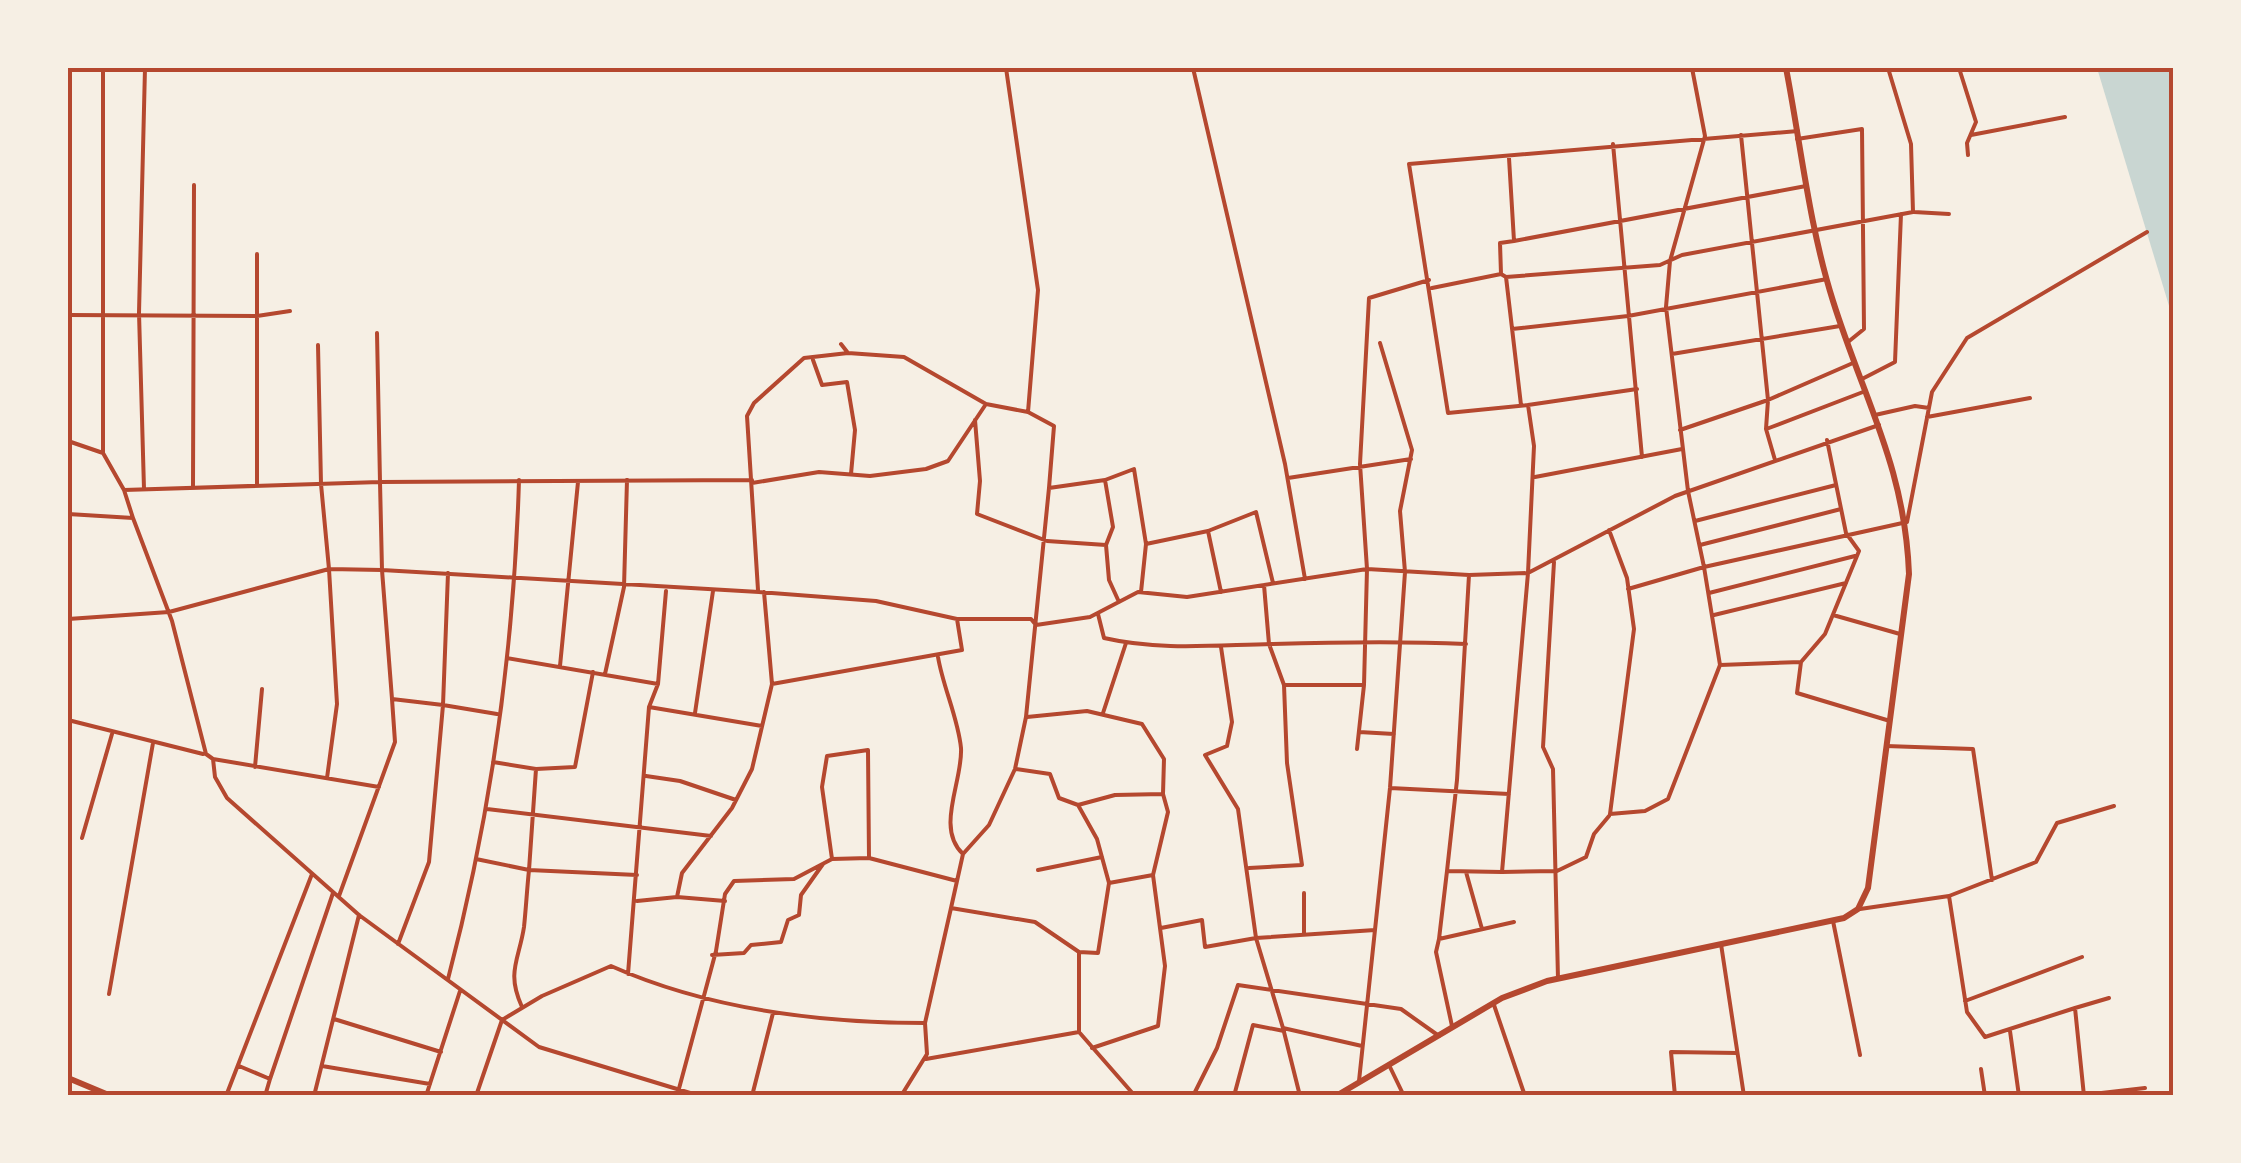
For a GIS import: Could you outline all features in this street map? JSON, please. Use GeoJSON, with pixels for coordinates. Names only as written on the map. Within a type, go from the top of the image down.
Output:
{"type":"FeatureCollection","features":[{"type":"Feature","properties":{"kind":"main road"},"geometry":{"type":"LineString","coordinates":[[1336,1096],[1441,1038],[1493,1004],[1558,979],[1833,920],[1858,909],[1868,888],[1909,574],[1907,522],[1879,424],[1828,279],[1806,186],[1786,68]]}},
{"type":"Feature","properties":{"kind":"main road"},"geometry":{"type":"LineString","coordinates":[[68,1081],[111,1096]]}},
{"type":"Feature","properties":{"kind":"street"},"geometry":{"type":"LineString","coordinates":[[103,68],[103,453],[124,490],[169,612],[206,754]]}},
{"type":"Feature","properties":{"kind":"street"},"geometry":{"type":"LineString","coordinates":[[144,490],[139,314],[145,68]]}},
{"type":"Feature","properties":{"kind":"street"},"geometry":{"type":"LineString","coordinates":[[1006,68],[1038,290],[1028,412]]}},
{"type":"Feature","properties":{"kind":"street"},"geometry":{"type":"LineString","coordinates":[[1194,68],[1288,478],[1305,579]]}},
{"type":"Feature","properties":{"kind":"street"},"geometry":{"type":"LineString","coordinates":[[1610,814],[1645,811],[1668,799],[1720,665],[1688,491],[1666,307],[1670,261],[1705,136],[1692,68]]}},
{"type":"Feature","properties":{"kind":"street"},"geometry":{"type":"LineString","coordinates":[[1888,68],[1911,144],[1912,212]]}},
{"type":"Feature","properties":{"kind":"street"},"geometry":{"type":"LineString","coordinates":[[1959,68],[1976,122],[1968,155]]}},
{"type":"Feature","properties":{"kind":"street"},"geometry":{"type":"LineString","coordinates":[[1971,135],[2065,117]]}},
{"type":"Feature","properties":{"kind":"street"},"geometry":{"type":"LineString","coordinates":[[1637,389],[1448,413],[1409,164],[1509,158],[1740,133],[1798,135],[1862,129],[1864,329],[1848,342]]}},
{"type":"Feature","properties":{"kind":"street"},"geometry":{"type":"LineString","coordinates":[[1740,133],[1769,428],[1776,460]]}},
{"type":"Feature","properties":{"kind":"street"},"geometry":{"type":"LineString","coordinates":[[1613,144],[1642,457]]}},
{"type":"Feature","properties":{"kind":"street"},"geometry":{"type":"LineString","coordinates":[[1509,158],[1514,241]]}},
{"type":"Feature","properties":{"kind":"street"},"geometry":{"type":"LineString","coordinates":[[193,488],[194,185]]}},
{"type":"Feature","properties":{"kind":"street"},"geometry":{"type":"LineString","coordinates":[[1521,405],[1500,243],[1806,186]]}},
{"type":"Feature","properties":{"kind":"street"},"geometry":{"type":"LineString","coordinates":[[1430,288],[1503,275],[1624,270],[1860,220],[1912,212],[1949,214]]}},
{"type":"Feature","properties":{"kind":"street"},"geometry":{"type":"LineString","coordinates":[[1862,379],[1895,362],[1902,214]]}},
{"type":"Feature","properties":{"kind":"street"},"geometry":{"type":"LineString","coordinates":[[1628,589],[1704,567],[1907,522],[1932,392],[1967,338],[2147,232]]}},
{"type":"Feature","properties":{"kind":"street"},"geometry":{"type":"LineString","coordinates":[[256,254],[257,486]]}},
{"type":"Feature","properties":{"kind":"street"},"geometry":{"type":"LineString","coordinates":[[1512,329],[1628,316],[1828,279]]}},
{"type":"Feature","properties":{"kind":"street"},"geometry":{"type":"LineString","coordinates":[[1357,748],[1367,642],[1360,464],[1369,298],[1429,280]]}},
{"type":"Feature","properties":{"kind":"street"},"geometry":{"type":"LineString","coordinates":[[68,315],[257,316],[290,311]]}},
{"type":"Feature","properties":{"kind":"street"},"geometry":{"type":"LineString","coordinates":[[1672,354],[1842,325]]}},
{"type":"Feature","properties":{"kind":"street"},"geometry":{"type":"LineString","coordinates":[[338,897],[395,742],[382,570],[377,333]]}},
{"type":"Feature","properties":{"kind":"street"},"geometry":{"type":"LineString","coordinates":[[1358,1081],[1377,930],[1394,734],[1405,572],[1400,511],[1412,459],[1380,343]]}},
{"type":"Feature","properties":{"kind":"street"},"geometry":{"type":"LineString","coordinates":[[841,344],[848,353]]}},
{"type":"Feature","properties":{"kind":"street"},"geometry":{"type":"LineString","coordinates":[[318,345],[321,484],[337,704],[326,778]]}},
{"type":"Feature","properties":{"kind":"street"},"geometry":{"type":"LineString","coordinates":[[677,897],[682,873],[736,800],[752,770],[772,684],[752,482],[748,416],[754,403],[804,358],[848,353],[904,357],[986,404],[1028,412],[1054,426],[1047,541],[1026,717],[1015,769],[990,825],[963,854],[925,1023],[927,1054],[901,1096]]}},
{"type":"Feature","properties":{"kind":"street"},"geometry":{"type":"LineString","coordinates":[[812,358],[822,385],[848,382],[855,430],[851,474]]}},
{"type":"Feature","properties":{"kind":"street"},"geometry":{"type":"LineString","coordinates":[[1680,430],[1768,400],[1856,362]]}},
{"type":"Feature","properties":{"kind":"street"},"geometry":{"type":"LineString","coordinates":[[1769,428],[1866,391]]}},
{"type":"Feature","properties":{"kind":"street"},"geometry":{"type":"LineString","coordinates":[[1928,417],[2030,398]]}},
{"type":"Feature","properties":{"kind":"street"},"geometry":{"type":"LineString","coordinates":[[124,490],[519,480],[752,482],[819,472],[926,469],[948,461],[986,404]]}},
{"type":"Feature","properties":{"kind":"street"},"geometry":{"type":"LineString","coordinates":[[1502,872],[1528,573],[1532,478],[1528,404]]}},
{"type":"Feature","properties":{"kind":"street"},"geometry":{"type":"LineString","coordinates":[[1876,415],[1914,406],[1929,408]]}},
{"type":"Feature","properties":{"kind":"street"},"geometry":{"type":"LineString","coordinates":[[976,420],[980,481],[976,514],[1047,541],[1106,544]]}},
{"type":"Feature","properties":{"kind":"street"},"geometry":{"type":"LineString","coordinates":[[1036,626],[1098,614],[1141,592],[1187,597],[1367,569],[1469,576],[1528,573],[1688,491],[1879,424]]}},
{"type":"Feature","properties":{"kind":"street"},"geometry":{"type":"LineString","coordinates":[[1827,440],[1846,533],[1859,551],[1825,634],[1802,662],[1797,693],[1890,721]]}},
{"type":"Feature","properties":{"kind":"street"},"geometry":{"type":"LineString","coordinates":[[68,441],[103,453]]}},
{"type":"Feature","properties":{"kind":"street"},"geometry":{"type":"LineString","coordinates":[[1532,478],[1682,449]]}},
{"type":"Feature","properties":{"kind":"street"},"geometry":{"type":"LineString","coordinates":[[1288,478],[1412,459]]}},
{"type":"Feature","properties":{"kind":"street"},"geometry":{"type":"LineString","coordinates":[[1049,488],[1105,480],[1134,469],[1146,544],[1141,592]]}},
{"type":"Feature","properties":{"kind":"street"},"geometry":{"type":"LineString","coordinates":[[448,980],[486,809],[500,715],[515,579],[519,480]]}},
{"type":"Feature","properties":{"kind":"street"},"geometry":{"type":"LineString","coordinates":[[560,666],[578,480]]}},
{"type":"Feature","properties":{"kind":"street"},"geometry":{"type":"LineString","coordinates":[[605,674],[624,587],[627,480]]}},
{"type":"Feature","properties":{"kind":"street"},"geometry":{"type":"LineString","coordinates":[[1105,480],[1113,526],[1106,544],[1109,580],[1119,602]]}},
{"type":"Feature","properties":{"kind":"street"},"geometry":{"type":"LineString","coordinates":[[1694,521],[1836,485]]}},
{"type":"Feature","properties":{"kind":"street"},"geometry":{"type":"LineString","coordinates":[[1699,545],[1841,509]]}},
{"type":"Feature","properties":{"kind":"street"},"geometry":{"type":"LineString","coordinates":[[1146,544],[1208,531],[1256,512],[1273,584]]}},
{"type":"Feature","properties":{"kind":"street"},"geometry":{"type":"LineString","coordinates":[[68,514],[133,518]]}},
{"type":"Feature","properties":{"kind":"street"},"geometry":{"type":"LineString","coordinates":[[1446,872],[1558,871],[1586,856],[1594,834],[1610,814],[1634,629],[1628,589],[1609,530]]}},
{"type":"Feature","properties":{"kind":"street"},"geometry":{"type":"LineString","coordinates":[[1208,531],[1221,592]]}},
{"type":"Feature","properties":{"kind":"street"},"geometry":{"type":"LineString","coordinates":[[1709,592],[1857,556]]}},
{"type":"Feature","properties":{"kind":"street"},"geometry":{"type":"LineString","coordinates":[[1554,562],[1543,747],[1553,769],[1558,979]]}},
{"type":"Feature","properties":{"kind":"street"},"geometry":{"type":"LineString","coordinates":[[68,619],[169,612],[330,569],[876,601],[957,620],[1031,620],[1036,626]]}},
{"type":"Feature","properties":{"kind":"street"},"geometry":{"type":"LineString","coordinates":[[398,944],[429,862],[443,705],[448,573]]}},
{"type":"Feature","properties":{"kind":"street"},"geometry":{"type":"LineString","coordinates":[[1452,1030],[1436,952],[1456,792],[1469,576]]}},
{"type":"Feature","properties":{"kind":"street"},"geometry":{"type":"LineString","coordinates":[[1713,616],[1846,583]]}},
{"type":"Feature","properties":{"kind":"street"},"geometry":{"type":"LineString","coordinates":[[1250,868],[1302,865],[1287,763],[1284,686],[1269,644],[1264,585]]}},
{"type":"Feature","properties":{"kind":"street"},"geometry":{"type":"LineString","coordinates":[[628,974],[649,707],[658,684],[666,589]]}},
{"type":"Feature","properties":{"kind":"street"},"geometry":{"type":"LineString","coordinates":[[696,712],[713,590]]}},
{"type":"Feature","properties":{"kind":"street"},"geometry":{"type":"LineString","coordinates":[[1098,614],[1104,638],[1184,649],[1400,641],[1466,644]]}},
{"type":"Feature","properties":{"kind":"street"},"geometry":{"type":"LineString","coordinates":[[1833,614],[1901,634]]}},
{"type":"Feature","properties":{"kind":"street"},"geometry":{"type":"LineString","coordinates":[[772,684],[962,650],[957,620]]}},
{"type":"Feature","properties":{"kind":"street"},"geometry":{"type":"LineString","coordinates":[[1103,712],[1126,643]]}},
{"type":"Feature","properties":{"kind":"street"},"geometry":{"type":"LineString","coordinates":[[1221,646],[1232,722],[1228,746],[1205,756],[1238,809],[1250,868],[1256,938],[1300,1096]]}},
{"type":"Feature","properties":{"kind":"street"},"geometry":{"type":"LineString","coordinates":[[938,655],[960,748],[951,814],[956,847],[963,854]]}},
{"type":"Feature","properties":{"kind":"street"},"geometry":{"type":"LineString","coordinates":[[506,658],[658,684]]}},
{"type":"Feature","properties":{"kind":"street"},"geometry":{"type":"LineString","coordinates":[[1720,665],[1802,662]]}},
{"type":"Feature","properties":{"kind":"street"},"geometry":{"type":"LineString","coordinates":[[493,762],[536,769],[575,767],[593,672]]}},
{"type":"Feature","properties":{"kind":"street"},"geometry":{"type":"LineString","coordinates":[[1284,686],[1364,685]]}},
{"type":"Feature","properties":{"kind":"street"},"geometry":{"type":"LineString","coordinates":[[255,767],[262,689]]}},
{"type":"Feature","properties":{"kind":"street"},"geometry":{"type":"LineString","coordinates":[[392,699],[500,715]]}},
{"type":"Feature","properties":{"kind":"street"},"geometry":{"type":"LineString","coordinates":[[649,707],[762,726]]}},
{"type":"Feature","properties":{"kind":"street"},"geometry":{"type":"LineString","coordinates":[[1026,717],[1103,712],[1142,724],[1164,760],[1162,794],[1168,812],[1153,875],[1165,966],[1158,1026],[1092,1048]]}},
{"type":"Feature","properties":{"kind":"street"},"geometry":{"type":"LineString","coordinates":[[68,720],[112,734],[206,754],[213,759],[380,786]]}},
{"type":"Feature","properties":{"kind":"street"},"geometry":{"type":"LineString","coordinates":[[1358,732],[1394,734]]}},
{"type":"Feature","properties":{"kind":"street"},"geometry":{"type":"LineString","coordinates":[[82,838],[112,734]]}},
{"type":"Feature","properties":{"kind":"street"},"geometry":{"type":"LineString","coordinates":[[109,994],[153,743]]}},
{"type":"Feature","properties":{"kind":"street"},"geometry":{"type":"LineString","coordinates":[[1886,746],[1973,749],[1992,880]]}},
{"type":"Feature","properties":{"kind":"street"},"geometry":{"type":"LineString","coordinates":[[832,859],[822,786],[826,756],[868,750],[872,810],[869,858]]}},
{"type":"Feature","properties":{"kind":"street"},"geometry":{"type":"LineString","coordinates":[[213,759],[215,777],[227,798],[358,915],[539,1047],[678,1093],[700,1096]]}},
{"type":"Feature","properties":{"kind":"street"},"geometry":{"type":"LineString","coordinates":[[522,1007],[514,959],[523,932],[536,814],[536,769]]}},
{"type":"Feature","properties":{"kind":"street"},"geometry":{"type":"LineString","coordinates":[[1015,769],[1050,774],[1059,798],[1078,805],[1115,795],[1162,794]]}},
{"type":"Feature","properties":{"kind":"street"},"geometry":{"type":"LineString","coordinates":[[646,776],[680,781],[736,800]]}},
{"type":"Feature","properties":{"kind":"street"},"geometry":{"type":"LineString","coordinates":[[1390,788],[1509,794]]}},
{"type":"Feature","properties":{"kind":"street"},"geometry":{"type":"LineString","coordinates":[[951,908],[1035,922],[1079,952],[1098,952],[1110,883],[1104,856],[1078,805]]}},
{"type":"Feature","properties":{"kind":"street"},"geometry":{"type":"LineString","coordinates":[[1858,909],[1949,896],[1992,880],[2036,862],[2058,823],[2114,806]]}},
{"type":"Feature","properties":{"kind":"street"},"geometry":{"type":"LineString","coordinates":[[486,809],[640,824],[711,836]]}},
{"type":"Feature","properties":{"kind":"street"},"geometry":{"type":"LineString","coordinates":[[1038,870],[1104,856]]}},
{"type":"Feature","properties":{"kind":"street"},"geometry":{"type":"LineString","coordinates":[[678,1093],[724,901],[734,882],[794,880],[824,861],[869,858],[958,882]]}},
{"type":"Feature","properties":{"kind":"street"},"geometry":{"type":"LineString","coordinates":[[476,859],[529,870],[637,875]]}},
{"type":"Feature","properties":{"kind":"street"},"geometry":{"type":"LineString","coordinates":[[712,955],[744,953],[751,945],[781,942],[788,920],[799,915],[801,895],[824,861]]}},
{"type":"Feature","properties":{"kind":"street"},"geometry":{"type":"LineString","coordinates":[[1466,872],[1482,929]]}},
{"type":"Feature","properties":{"kind":"street"},"geometry":{"type":"LineString","coordinates":[[226,1096],[312,874]]}},
{"type":"Feature","properties":{"kind":"street"},"geometry":{"type":"LineString","coordinates":[[1110,883],[1153,875]]}},
{"type":"Feature","properties":{"kind":"street"},"geometry":{"type":"LineString","coordinates":[[265,1096],[333,892]]}},
{"type":"Feature","properties":{"kind":"street"},"geometry":{"type":"LineString","coordinates":[[1304,893],[1304,934]]}},
{"type":"Feature","properties":{"kind":"street"},"geometry":{"type":"LineString","coordinates":[[1949,896],[1966,1012],[1985,1037],[2109,998]]}},
{"type":"Feature","properties":{"kind":"street"},"geometry":{"type":"LineString","coordinates":[[636,901],[677,897],[724,901]]}},
{"type":"Feature","properties":{"kind":"street"},"geometry":{"type":"LineString","coordinates":[[314,1096],[358,915]]}},
{"type":"Feature","properties":{"kind":"street"},"geometry":{"type":"LineString","coordinates":[[1161,928],[1202,920],[1205,947],[1256,938],[1377,930]]}},
{"type":"Feature","properties":{"kind":"street"},"geometry":{"type":"LineString","coordinates":[[1833,920],[1860,1055]]}},
{"type":"Feature","properties":{"kind":"street"},"geometry":{"type":"LineString","coordinates":[[1439,939],[1514,922]]}},
{"type":"Feature","properties":{"kind":"street"},"geometry":{"type":"LineString","coordinates":[[1721,944],[1744,1094],[1726,1096]]}},
{"type":"Feature","properties":{"kind":"street"},"geometry":{"type":"LineString","coordinates":[[1079,952],[1078,1032],[1135,1096]]}},
{"type":"Feature","properties":{"kind":"street"},"geometry":{"type":"LineString","coordinates":[[1965,1001],[2082,957]]}},
{"type":"Feature","properties":{"kind":"street"},"geometry":{"type":"LineString","coordinates":[[476,1096],[502,1020],[611,966],[701,996],[774,1012],[846,1023],[925,1023]]}},
{"type":"Feature","properties":{"kind":"street"},"geometry":{"type":"LineString","coordinates":[[1193,1096],[1217,1048],[1238,985],[1401,1009],[1441,1038]]}},
{"type":"Feature","properties":{"kind":"street"},"geometry":{"type":"LineString","coordinates":[[426,1096],[461,990]]}},
{"type":"Feature","properties":{"kind":"street"},"geometry":{"type":"LineString","coordinates":[[1493,1004],[1525,1096]]}},
{"type":"Feature","properties":{"kind":"street"},"geometry":{"type":"LineString","coordinates":[[2075,1008],[2084,1095],[2145,1088]]}},
{"type":"Feature","properties":{"kind":"street"},"geometry":{"type":"LineString","coordinates":[[752,1096],[774,1012]]}},
{"type":"Feature","properties":{"kind":"street"},"geometry":{"type":"LineString","coordinates":[[334,1019],[442,1052]]}},
{"type":"Feature","properties":{"kind":"street"},"geometry":{"type":"LineString","coordinates":[[1234,1096],[1252,1025],[1362,1046]]}},
{"type":"Feature","properties":{"kind":"street"},"geometry":{"type":"LineString","coordinates":[[2010,1029],[2019,1096]]}},
{"type":"Feature","properties":{"kind":"street"},"geometry":{"type":"LineString","coordinates":[[923,1060],[1078,1032]]}},
{"type":"Feature","properties":{"kind":"street"},"geometry":{"type":"LineString","coordinates":[[1675,1096],[1671,1052],[1738,1053]]}},
{"type":"Feature","properties":{"kind":"street"},"geometry":{"type":"LineString","coordinates":[[1389,1065],[1404,1096]]}},
{"type":"Feature","properties":{"kind":"street"},"geometry":{"type":"LineString","coordinates":[[239,1066],[270,1079]]}},
{"type":"Feature","properties":{"kind":"street"},"geometry":{"type":"LineString","coordinates":[[322,1066],[430,1084]]}},
{"type":"Feature","properties":{"kind":"street"},"geometry":{"type":"LineString","coordinates":[[1981,1069],[1984,1096]]}},
{"type":"Feature","properties":{"kind":"shaded area"},"geometry":{"type":"Polygon","coordinates":[[[2097,68],[2173,68],[2173,319],[2097,68]]]}}]}
